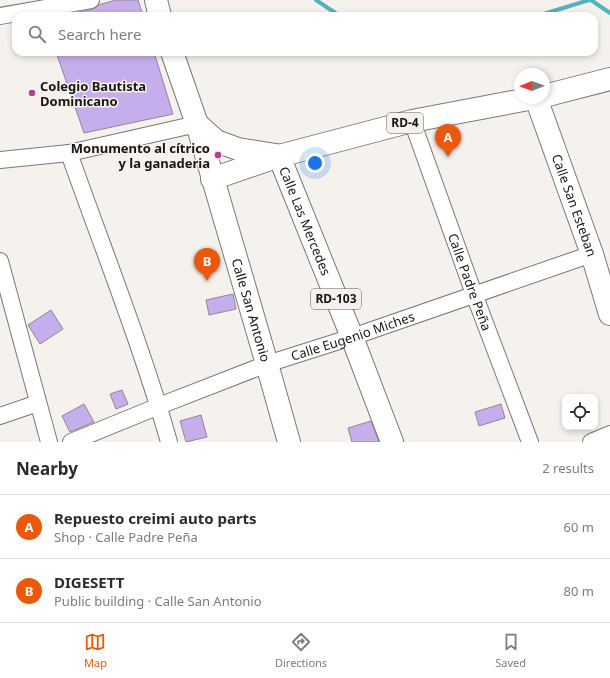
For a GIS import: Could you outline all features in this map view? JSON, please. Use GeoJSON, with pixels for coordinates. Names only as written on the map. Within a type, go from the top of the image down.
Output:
{"type":"FeatureCollection","features":[{"type":"Feature","properties":{"kind":"main road"},"geometry":{"type":"LineString","coordinates":[[156,0],[159,12]]}},
{"type":"Feature","properties":{"kind":"main road","name":"RD-4"},"geometry":{"type":"LineString","coordinates":[[173,56],[197,124],[212,178],[279,156],[412,121],[514,102]]}},
{"type":"Feature","properties":{"kind":"main road"},"geometry":{"type":"LineString","coordinates":[[550,94],[610,79]]}},
{"type":"Feature","properties":{"kind":"main road","name":"Calle San Esteban"},"geometry":{"type":"LineString","coordinates":[[537,104],[592,254],[610,314]]}},
{"type":"Feature","properties":{"kind":"main road","name":"RD-4"},"geometry":{"type":"LineString","coordinates":[[197,124],[216,141],[238,149],[279,156]]}},
{"type":"Feature","properties":{"kind":"main road","name":"Calle Las Mercedes"},"geometry":{"type":"LineString","coordinates":[[279,156],[352,337],[392,442]]}},
{"type":"Feature","properties":{"kind":"main road","name":"Calle San Antonio"},"geometry":{"type":"LineString","coordinates":[[212,178],[267,364],[288,442]]}},
{"type":"Feature","properties":{"kind":"street"},"geometry":{"type":"LineString","coordinates":[[23,12],[91,0]]}},
{"type":"Feature","properties":{"kind":"street"},"geometry":{"type":"LineString","coordinates":[[0,16],[12,14]]}},
{"type":"Feature","properties":{"kind":"street","name":"Calle Padre Peña"},"geometry":{"type":"LineString","coordinates":[[412,121],[474,294],[530,442]]}},
{"type":"Feature","properties":{"kind":"street"},"geometry":{"type":"LineString","coordinates":[[0,160],[69,153],[197,124]]}},
{"type":"Feature","properties":{"kind":"street"},"geometry":{"type":"LineString","coordinates":[[69,153],[132,327],[159,406],[169,442]]}},
{"type":"Feature","properties":{"kind":"street","name":"Calle Eugenio Miches"},"geometry":{"type":"LineString","coordinates":[[71,442],[267,364],[352,337],[592,254]]}},
{"type":"Feature","properties":{"kind":"street"},"geometry":{"type":"LineString","coordinates":[[0,261],[49,442]]}},
{"type":"Feature","properties":{"kind":"street"},"geometry":{"type":"LineString","coordinates":[[0,416],[38,403]]}},
{"type":"Feature","properties":{"kind":"street"},"geometry":{"type":"LineString","coordinates":[[591,442],[610,434]]}},
{"type":"Feature","properties":{"kind":"building"},"geometry":{"type":"Polygon","coordinates":[[[116,0],[138,0],[142,12],[78,12],[93,9],[98,5],[116,0]]]}},
{"type":"Feature","properties":{"kind":"building"},"geometry":{"type":"Polygon","coordinates":[[[57,56],[155,56],[173,114],[84,133],[57,56]]]}},
{"type":"Feature","properties":{"kind":"building"},"geometry":{"type":"Polygon","coordinates":[[[233,294],[236,309],[209,315],[206,300],[233,294]]]}},
{"type":"Feature","properties":{"kind":"building"},"geometry":{"type":"Polygon","coordinates":[[[51,310],[63,329],[40,344],[28,325],[51,310]]]}},
{"type":"Feature","properties":{"kind":"building"},"geometry":{"type":"Polygon","coordinates":[[[122,390],[128,404],[116,409],[110,394],[122,390]]]}},
{"type":"Feature","properties":{"kind":"building"},"geometry":{"type":"Polygon","coordinates":[[[84,404],[94,422],[70,432],[62,416],[84,404]]]}},
{"type":"Feature","properties":{"kind":"building"},"geometry":{"type":"Polygon","coordinates":[[[501,404],[505,418],[479,426],[475,412],[501,404]]]}},
{"type":"Feature","properties":{"kind":"building"},"geometry":{"type":"Polygon","coordinates":[[[201,415],[207,437],[186,442],[180,421],[201,415]]]}},
{"type":"Feature","properties":{"kind":"building"},"geometry":{"type":"Polygon","coordinates":[[[371,421],[379,442],[352,442],[348,428],[371,421]]]}},
{"type":"Feature","properties":{"kind":"waterway"},"geometry":{"type":"LineString","coordinates":[[316,0],[334,12]]}},
{"type":"Feature","properties":{"kind":"waterway"},"geometry":{"type":"LineString","coordinates":[[550,12],[589,0]]}},
{"type":"Feature","properties":{"kind":"waterway"},"geometry":{"type":"LineString","coordinates":[[591,0],[610,13]]}},
{"type":"Feature","properties":{"kind":"place","name":"Colegio Bautista Dominicano"},"geometry":{"type":"Point","coordinates":[32,93]}},
{"type":"Feature","properties":{"kind":"place","name":"Monumento al cítrico y la ganaderia"},"geometry":{"type":"Point","coordinates":[218,155]}},
{"type":"Feature","properties":{"kind":"place","name":"Repuesto creimi auto parts"},"geometry":{"type":"Point","coordinates":[448,157]}},
{"type":"Feature","properties":{"kind":"place","name":"DIGESETT"},"geometry":{"type":"Point","coordinates":[207,281]}}]}
